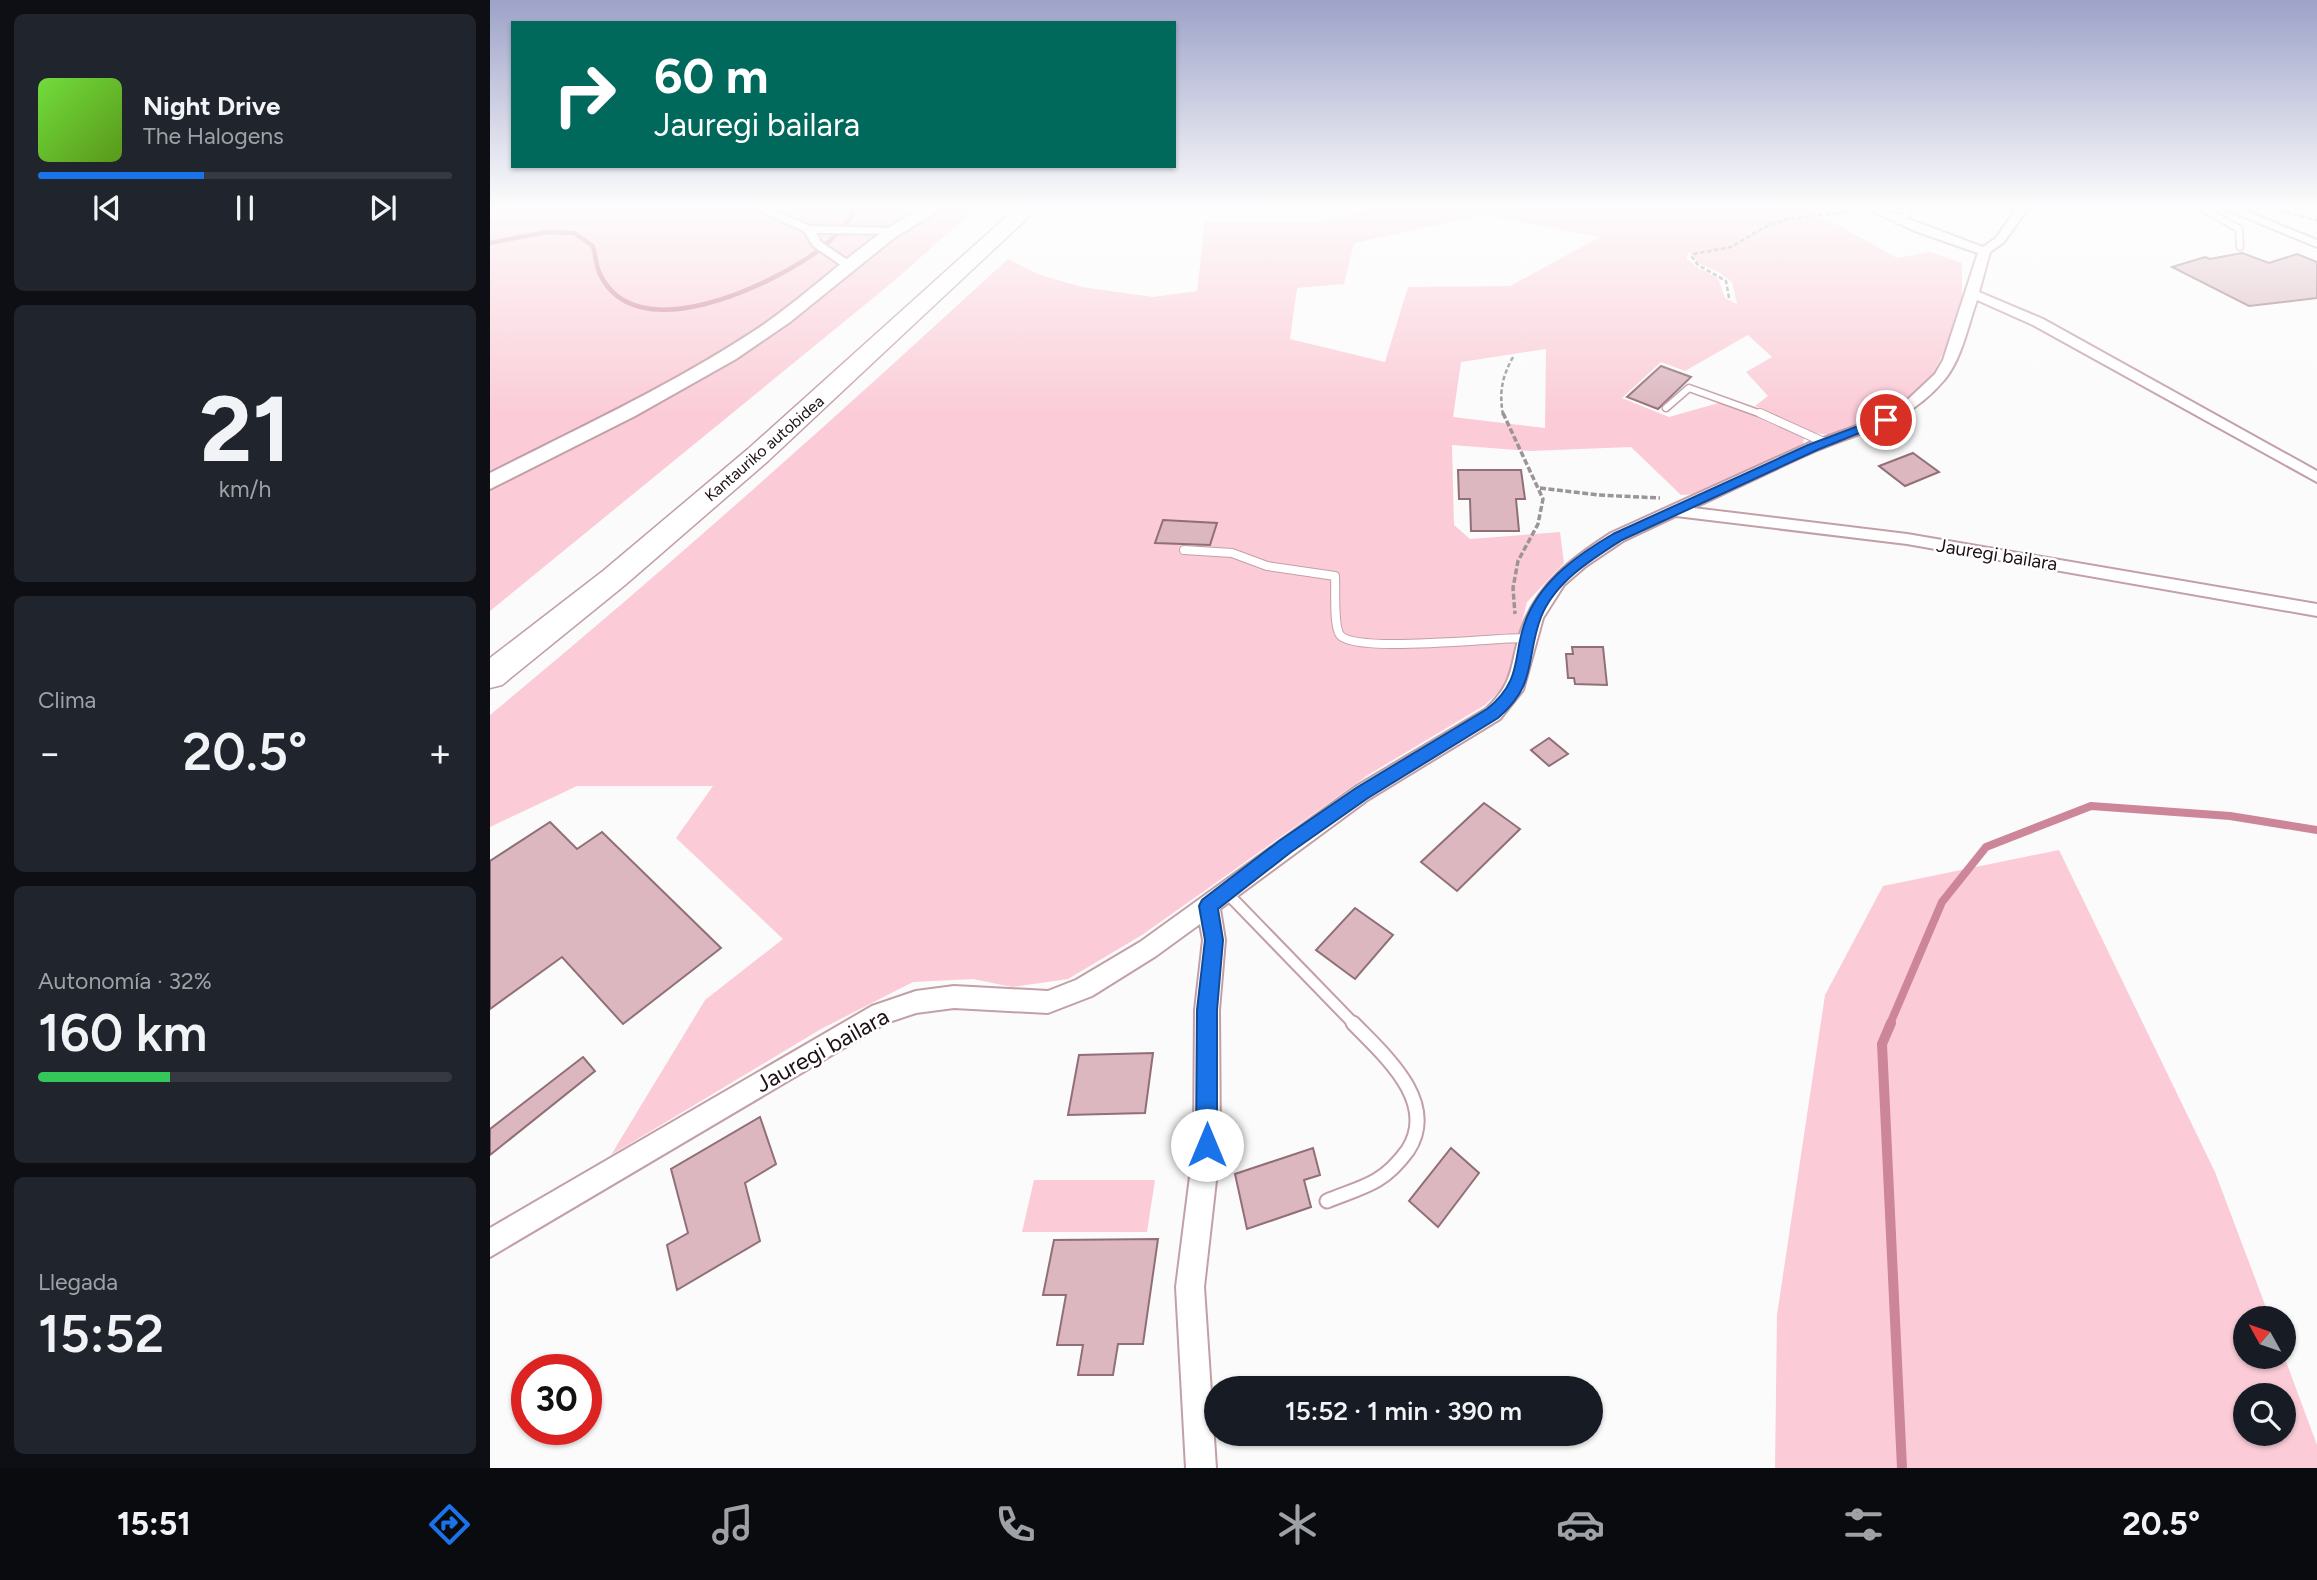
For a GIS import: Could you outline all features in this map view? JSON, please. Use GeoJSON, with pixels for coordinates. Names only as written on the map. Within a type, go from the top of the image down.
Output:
{"type":"FeatureCollection","features":[{"type":"Feature","properties":{"kind":"highway","name":"Kantauriko autobidea"},"geometry":{"type":"LineString","coordinates":[[490,645],[589,570],[733,451],[928,277]]}},
{"type":"Feature","properties":{"kind":"highway","name":"Kantauriko autobidea"},"geometry":{"type":"LineString","coordinates":[[490,676],[614,578],[758,455],[953,277]]}},
{"type":"Feature","properties":{"kind":"main road"},"geometry":{"type":"LineString","coordinates":[[490,482],[738,349],[797,309],[836,277]]}},
{"type":"Feature","properties":{"kind":"street","name":"Jauregi bailara"},"geometry":{"type":"LineString","coordinates":[[490,1243],[880,1014],[916,1002],[954,997],[1048,1002],[1084,988],[1148,948],[1362,793],[1493,714],[1507,701],[1521,678],[1528,638],[1544,598],[1591,553],[1617,537],[1826,443],[1886,420],[1907,408],[1940,376],[1950,360],[1977,277]]}},
{"type":"Feature","properties":{"kind":"street"},"geometry":{"type":"LineString","coordinates":[[1972,293],[2038,322],[2317,477]]}},
{"type":"Feature","properties":{"kind":"street","name":"Jauregi bailara"},"geometry":{"type":"LineString","coordinates":[[1676,511],[1920,541],[2045,561],[2263,603],[2317,610]]}},
{"type":"Feature","properties":{"kind":"street"},"geometry":{"type":"LineString","coordinates":[[1200,1468],[1190,1287],[1207,1145],[1207,1010],[1217,899]]}},
{"type":"Feature","properties":{"kind":"lane"},"geometry":{"type":"LineString","coordinates":[[1666,408],[1689,388],[1746,407],[1826,443]]}},
{"type":"Feature","properties":{"kind":"lane"},"geometry":{"type":"LineString","coordinates":[[1184,550],[1232,553],[1268,566],[1335,576],[1337,628],[1340,636],[1348,641],[1413,642],[1500,636],[1528,638]]}},
{"type":"Feature","properties":{"kind":"lane"},"geometry":{"type":"LineString","coordinates":[[1217,899],[1360,1030],[1409,1086],[1418,1109],[1416,1137],[1401,1160],[1378,1180],[1327,1200]]}},
{"type":"Feature","properties":{"kind":"path"},"geometry":{"type":"LineString","coordinates":[[1718,277],[1726,281],[1729,298]]}},
{"type":"Feature","properties":{"kind":"path"},"geometry":{"type":"LineString","coordinates":[[1513,357],[1503,375],[1500,399],[1503,415],[1543,499],[1543,511],[1522,551],[1513,588],[1515,629],[1528,638]]}},
{"type":"Feature","properties":{"kind":"path"},"geometry":{"type":"LineString","coordinates":[[1539,488],[1598,495],[1663,498]]}},
{"type":"Feature","properties":{"kind":"shaded area"},"geometry":{"type":"Polygon","coordinates":[[[490,277],[899,277],[894,281],[490,611],[490,277]]]}},
{"type":"Feature","properties":{"kind":"shaded area"},"geometry":{"type":"Polygon","coordinates":[[[989,277],[1045,277],[1082,287],[1153,297],[1197,291],[1199,277],[1346,277],[1344,284],[1297,288],[1290,339],[1385,362],[1408,287],[1510,286],[1527,277],[1715,277],[1725,298],[1737,304],[1732,282],[1725,277],[1962,277],[1962,300],[1945,349],[1931,378],[1906,399],[1863,422],[1830,435],[1815,433],[1755,406],[1768,396],[1746,372],[1772,357],[1748,335],[1685,371],[1661,362],[1622,398],[1669,417],[1722,402],[1804,438],[1803,445],[1702,494],[1681,495],[1631,447],[1530,451],[1452,445],[1454,525],[1470,539],[1560,532],[1564,563],[1527,602],[1506,685],[1485,705],[1368,775],[1142,935],[1068,979],[1012,987],[973,979],[913,982],[821,1029],[611,1155],[705,1000],[783,939],[676,838],[713,786],[577,786],[490,827],[490,715],[752,490],[989,277]],[[1546,349],[1461,362],[1453,417],[1545,428],[1546,349]]]}},
{"type":"Feature","properties":{"kind":"shaded area"},"geometry":{"type":"Polygon","coordinates":[[[2059,850],[2215,1172],[2265,1306],[2233,1306],[2233,1369],[2289,1369],[2294,1383],[2233,1383],[2233,1446],[2296,1446],[2296,1388],[2317,1445],[2317,1468],[1775,1468],[1777,1315],[1825,995],[1883,886],[2059,850]]]}},
{"type":"Feature","properties":{"kind":"shaded area"},"geometry":{"type":"Polygon","coordinates":[[[1034,1180],[1155,1180],[1147,1232],[1022,1232],[1034,1180]]]}},
{"type":"Feature","properties":{"kind":"building"},"geometry":{"type":"Polygon","coordinates":[[[2191,277],[2317,277],[2317,298],[2249,306],[2191,277]]]}},
{"type":"Feature","properties":{"kind":"building"},"geometry":{"type":"Polygon","coordinates":[[[1661,366],[1691,377],[1658,409],[1627,397],[1661,366]]]}},
{"type":"Feature","properties":{"kind":"building"},"geometry":{"type":"Polygon","coordinates":[[[1913,453],[1939,472],[1905,486],[1879,466],[1913,453]]]}},
{"type":"Feature","properties":{"kind":"building"},"geometry":{"type":"Polygon","coordinates":[[[1458,470],[1521,470],[1525,499],[1516,499],[1519,531],[1471,531],[1470,499],[1459,499],[1458,470]]]}},
{"type":"Feature","properties":{"kind":"building"},"geometry":{"type":"Polygon","coordinates":[[[1163,520],[1217,523],[1210,545],[1155,543],[1163,520]]]}},
{"type":"Feature","properties":{"kind":"building"},"geometry":{"type":"Polygon","coordinates":[[[1572,647],[1603,647],[1607,685],[1575,684],[1574,678],[1568,678],[1566,654],[1573,654],[1572,647]]]}},
{"type":"Feature","properties":{"kind":"building"},"geometry":{"type":"Polygon","coordinates":[[[1549,738],[1568,754],[1549,766],[1531,750],[1549,738]]]}},
{"type":"Feature","properties":{"kind":"building"},"geometry":{"type":"Polygon","coordinates":[[[1484,803],[1520,829],[1457,891],[1421,862],[1484,803]]]}},
{"type":"Feature","properties":{"kind":"building"},"geometry":{"type":"Polygon","coordinates":[[[550,822],[577,849],[602,832],[721,948],[623,1024],[562,957],[490,1009],[490,861],[550,822]]]}},
{"type":"Feature","properties":{"kind":"building"},"geometry":{"type":"Polygon","coordinates":[[[1355,908],[1393,935],[1355,979],[1316,950],[1355,908]]]}},
{"type":"Feature","properties":{"kind":"building"},"geometry":{"type":"Polygon","coordinates":[[[1153,1053],[1145,1113],[1068,1115],[1079,1055],[1153,1053]]]}},
{"type":"Feature","properties":{"kind":"building"},"geometry":{"type":"Polygon","coordinates":[[[583,1057],[595,1071],[490,1155],[490,1129],[583,1057]]]}},
{"type":"Feature","properties":{"kind":"building"},"geometry":{"type":"Polygon","coordinates":[[[760,1117],[776,1164],[745,1183],[760,1241],[677,1290],[667,1245],[688,1233],[671,1169],[760,1117]]]}},
{"type":"Feature","properties":{"kind":"building"},"geometry":{"type":"Polygon","coordinates":[[[1313,1148],[1320,1175],[1304,1180],[1311,1207],[1247,1229],[1235,1174],[1313,1148]]]}},
{"type":"Feature","properties":{"kind":"building"},"geometry":{"type":"Polygon","coordinates":[[[1451,1148],[1479,1173],[1438,1227],[1409,1201],[1451,1148]]]}},
{"type":"Feature","properties":{"kind":"building"},"geometry":{"type":"Polygon","coordinates":[[[1158,1239],[1143,1344],[1118,1344],[1113,1375],[1078,1375],[1083,1345],[1057,1345],[1066,1295],[1043,1295],[1054,1240],[1158,1239]]]}},
{"type":"Feature","properties":{"kind":"waterway"},"geometry":{"type":"LineString","coordinates":[[603,277],[617,295],[641,307],[671,309],[704,304],[737,294],[776,277]]}},
{"type":"Feature","properties":{"kind":"waterway"},"geometry":{"type":"LineString","coordinates":[[1890,1024],[1942,902],[1986,847],[2091,806],[2230,816],[2317,830]]}},
{"type":"Feature","properties":{"kind":"waterway"},"geometry":{"type":"LineString","coordinates":[[1891,1023],[1882,1044],[1902,1468]]}},
{"type":"Feature","properties":{"kind":"route"},"geometry":{"type":"LineString","coordinates":[[1207,1145],[1207,1010],[1214,940],[1208,906],[1362,793],[1493,714],[1515,692],[1521,678],[1534,618],[1544,598],[1591,553],[1617,537],[1812,447],[1886,420]]}}]}
